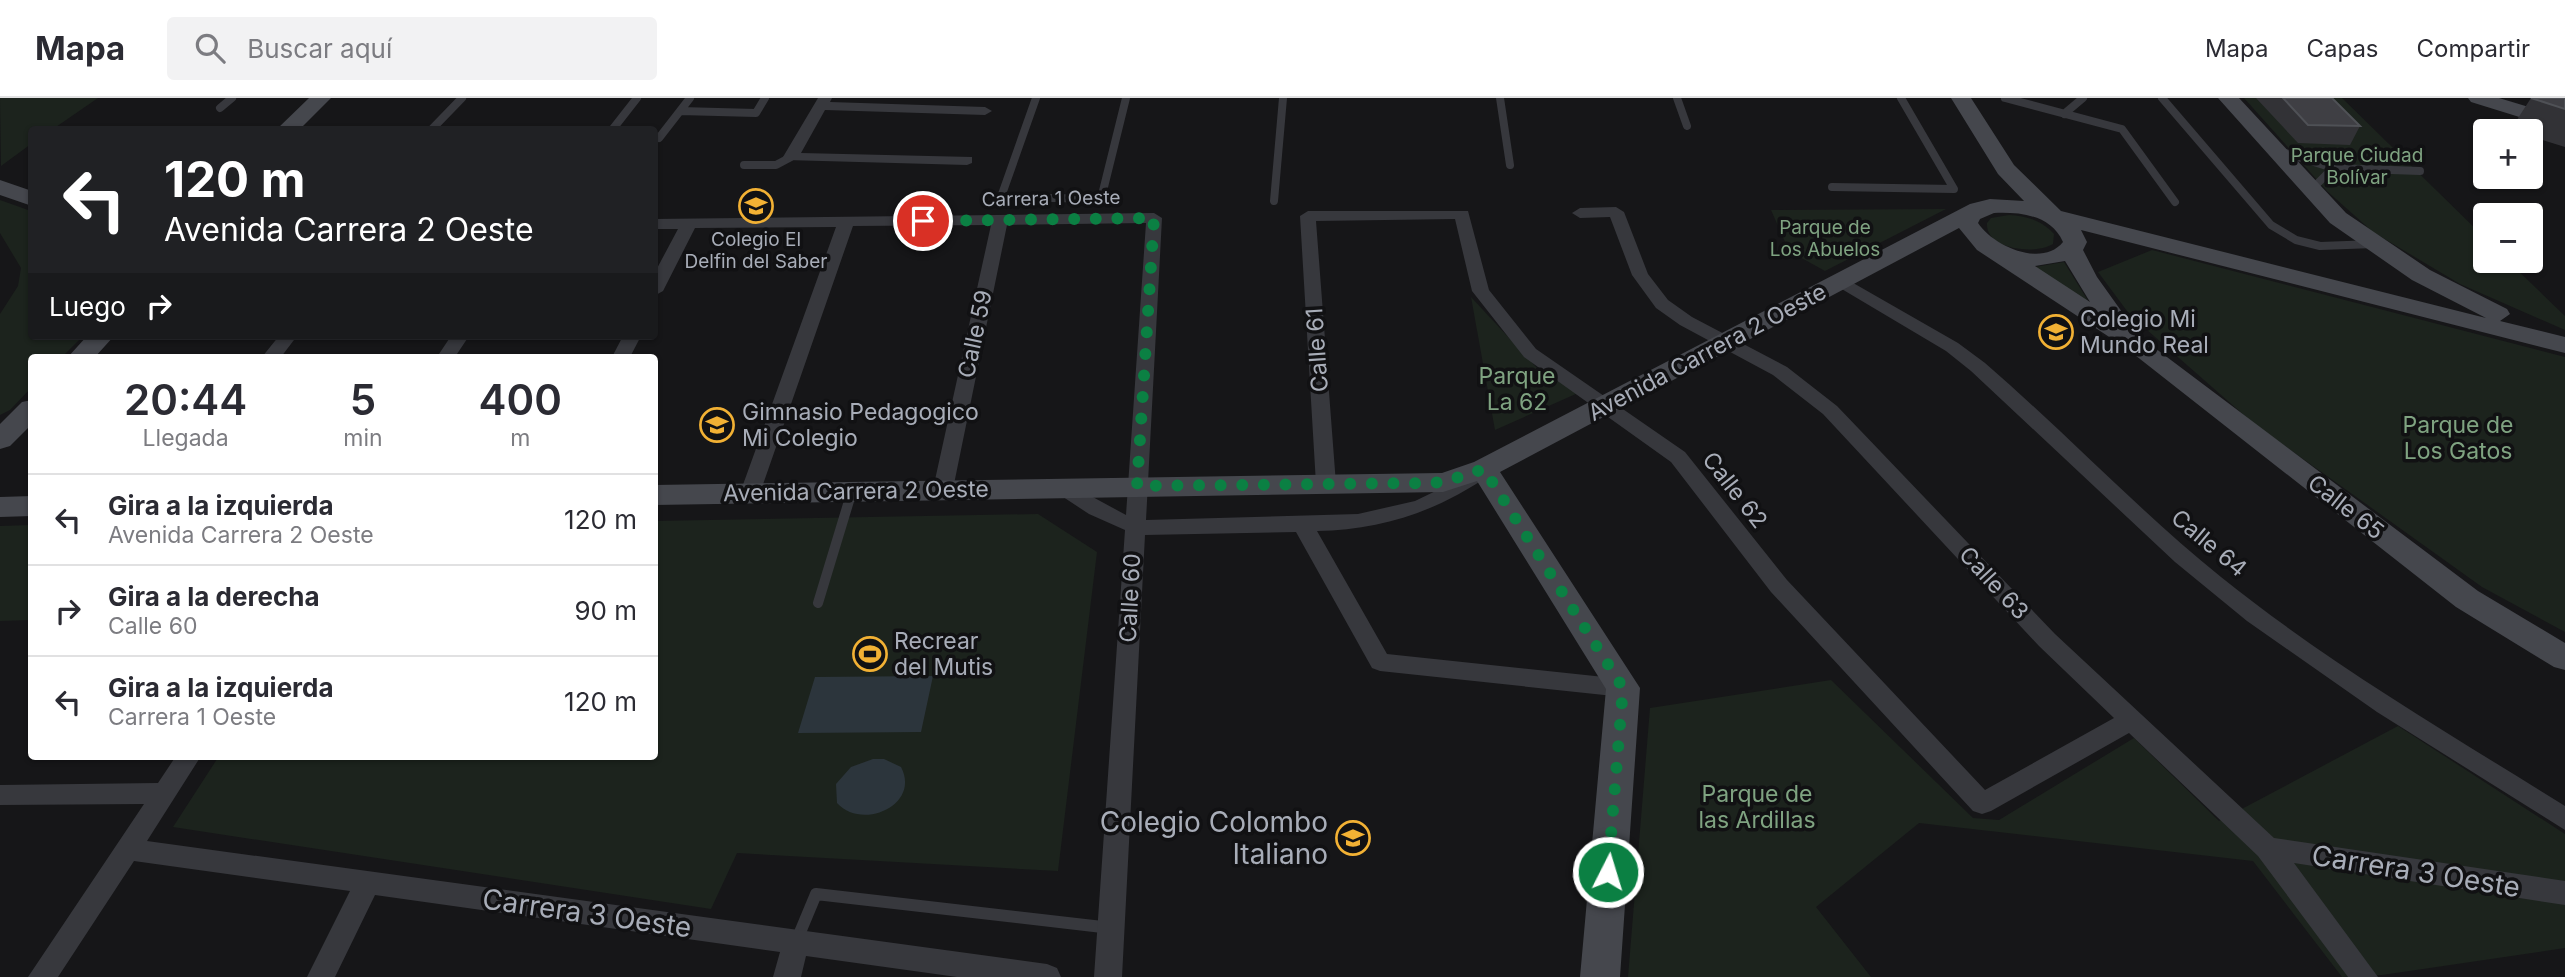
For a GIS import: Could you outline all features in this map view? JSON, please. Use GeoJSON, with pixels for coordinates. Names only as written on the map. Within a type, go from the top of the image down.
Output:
{"type":"FeatureCollection","features":[{"type":"Feature","properties":{"kind":"main road"},"geometry":{"type":"LineString","coordinates":[[290,126],[321,98]]}},
{"type":"Feature","properties":{"kind":"main road","name":"Calle 65"},"geometry":{"type":"LineString","coordinates":[[1961,98],[2006,169],[2072,233],[2073,246],[2085,278],[2135,343]]}},
{"type":"Feature","properties":{"kind":"main road"},"geometry":{"type":"LineString","coordinates":[[2228,98],[2338,218],[2421,275],[2499,315],[2565,343]]}},
{"type":"Feature","properties":{"kind":"main road"},"geometry":{"type":"LineString","coordinates":[[2478,98],[2565,125]]}},
{"type":"Feature","properties":{"kind":"main road"},"geometry":{"type":"LineString","coordinates":[[1987,246],[1968,223],[1970,215],[1984,207],[2006,183],[2006,169]]}},
{"type":"Feature","properties":{"kind":"main road"},"geometry":{"type":"LineString","coordinates":[[0,187],[28,198]]}},
{"type":"Feature","properties":{"kind":"main road"},"geometry":{"type":"LineString","coordinates":[[1984,207],[2021,206],[2052,216],[2565,343]]}},
{"type":"Feature","properties":{"kind":"main road","name":"Avenida Carrera 2 Oeste"},"geometry":{"type":"LineString","coordinates":[[658,495],[1443,482],[1484,469],[1984,207]]}},
{"type":"Feature","properties":{"kind":"main road"},"geometry":{"type":"LineString","coordinates":[[1930,234],[2039,259],[2062,256],[2073,246],[2103,238],[2148,240]]}},
{"type":"Feature","properties":{"kind":"main road","name":"Calle 65"},"geometry":{"type":"LineString","coordinates":[[1987,246],[2135,343],[2429,572],[2510,627],[2565,658]]}},
{"type":"Feature","properties":{"kind":"main road"},"geometry":{"type":"LineString","coordinates":[[2394,302],[2412,302],[2424,299],[2431,293],[2430,285],[2421,275]]}},
{"type":"Feature","properties":{"kind":"main road"},"geometry":{"type":"LineString","coordinates":[[84,354],[97,340]]}},
{"type":"Feature","properties":{"kind":"main road"},"geometry":{"type":"LineString","coordinates":[[0,429],[28,411]]}},
{"type":"Feature","properties":{"kind":"main road"},"geometry":{"type":"LineString","coordinates":[[0,440],[28,411]]}},
{"type":"Feature","properties":{"kind":"main road"},"geometry":{"type":"LineString","coordinates":[[1484,469],[1623,688],[1600,977]]}},
{"type":"Feature","properties":{"kind":"main road"},"geometry":{"type":"LineString","coordinates":[[0,507],[28,506]]}},
{"type":"Feature","properties":{"kind":"street"},"geometry":{"type":"LineString","coordinates":[[967,160],[791,157],[822,102],[985,111]]}},
{"type":"Feature","properties":{"kind":"street","name":"Calle 63"},"geometry":{"type":"LineString","coordinates":[[1580,213],[1616,212],[1634,262],[1648,288],[1662,304],[1686,321],[1780,371],[1830,410],[2047,640],[2267,848],[2364,977]]}},
{"type":"Feature","properties":{"kind":"street","name":"Calle 61"},"geometry":{"type":"LineString","coordinates":[[1326,485],[1308,216],[1462,214]]}},
{"type":"Feature","properties":{"kind":"street","name":"Calle 62"},"geometry":{"type":"LineString","coordinates":[[1462,214],[1475,276],[1481,290],[1535,359],[1678,457],[1779,586],[1982,804],[2133,719]]}},
{"type":"Feature","properties":{"kind":"street","name":"Carrera 1 Oeste"},"geometry":{"type":"LineString","coordinates":[[658,224],[1154,218]]}},
{"type":"Feature","properties":{"kind":"street","name":"Calle 60"},"geometry":{"type":"LineString","coordinates":[[1108,977],[1154,218]]}},
{"type":"Feature","properties":{"kind":"street","name":"Calle 59"},"geometry":{"type":"LineString","coordinates":[[943,489],[1000,220]]}},
{"type":"Feature","properties":{"kind":"street"},"geometry":{"type":"LineString","coordinates":[[750,493],[846,222]]}},
{"type":"Feature","properties":{"kind":"street"},"geometry":{"type":"LineString","coordinates":[[658,283],[689,223]]}},
{"type":"Feature","properties":{"kind":"street","name":"Calle 64"},"geometry":{"type":"LineString","coordinates":[[1841,281],[1952,347],[1978,367],[2167,543],[2284,637],[2349,682],[2565,819]]}},
{"type":"Feature","properties":{"kind":"street"},"geometry":{"type":"LineString","coordinates":[[273,354],[285,340]]}},
{"type":"Feature","properties":{"kind":"street","name":"Avenida Carrera 2 Oeste"},"geometry":{"type":"LineString","coordinates":[[1058,487],[1134,526],[1345,524],[1400,514],[1426,506],[1458,490],[1484,469]]}},
{"type":"Feature","properties":{"kind":"street"},"geometry":{"type":"LineString","coordinates":[[1302,524],[1380,663],[1623,688]]}},
{"type":"Feature","properties":{"kind":"street"},"geometry":{"type":"LineString","coordinates":[[42,977],[186,760]]}},
{"type":"Feature","properties":{"kind":"street"},"geometry":{"type":"LineString","coordinates":[[0,795],[165,793]]}},
{"type":"Feature","properties":{"kind":"street","name":"Carrera 3 Oeste"},"geometry":{"type":"LineString","coordinates":[[2267,848],[2565,893]]}},
{"type":"Feature","properties":{"kind":"street","name":"Carrera 3 Oeste"},"geometry":{"type":"LineString","coordinates":[[128,849],[1046,977]]}},
{"type":"Feature","properties":{"kind":"street"},"geometry":{"type":"LineString","coordinates":[[321,977],[368,882]]}},
{"type":"Feature","properties":{"kind":"street"},"geometry":{"type":"LineString","coordinates":[[787,977],[796,942]]}},
{"type":"Feature","properties":{"kind":"lane"},"geometry":{"type":"LineString","coordinates":[[219,108],[232,98]]}},
{"type":"Feature","properties":{"kind":"lane"},"geometry":{"type":"LineString","coordinates":[[435,126],[462,98]]}},
{"type":"Feature","properties":{"kind":"lane"},"geometry":{"type":"LineString","coordinates":[[615,126],[637,98]]}},
{"type":"Feature","properties":{"kind":"lane"},"geometry":{"type":"LineString","coordinates":[[659,138],[690,98]]}},
{"type":"Feature","properties":{"kind":"lane"},"geometry":{"type":"LineString","coordinates":[[680,111],[755,113],[765,98]]}},
{"type":"Feature","properties":{"kind":"lane"},"geometry":{"type":"LineString","coordinates":[[1036,98],[1001,197],[1101,199],[1126,98]]}},
{"type":"Feature","properties":{"kind":"lane"},"geometry":{"type":"LineString","coordinates":[[1274,201],[1283,98]]}},
{"type":"Feature","properties":{"kind":"lane"},"geometry":{"type":"LineString","coordinates":[[1500,98],[1510,165]]}},
{"type":"Feature","properties":{"kind":"lane"},"geometry":{"type":"LineString","coordinates":[[1677,98],[1687,126]]}},
{"type":"Feature","properties":{"kind":"lane"},"geometry":{"type":"LineString","coordinates":[[1832,187],[1954,189],[1901,98]]}},
{"type":"Feature","properties":{"kind":"lane"},"geometry":{"type":"LineString","coordinates":[[2005,98],[2122,130],[2175,202]]}},
{"type":"Feature","properties":{"kind":"lane"},"geometry":{"type":"LineString","coordinates":[[2064,114],[2084,98]]}},
{"type":"Feature","properties":{"kind":"lane"},"geometry":{"type":"LineString","coordinates":[[2162,98],[2271,225],[2287,236],[2323,248],[2374,244]]}},
{"type":"Feature","properties":{"kind":"lane"},"geometry":{"type":"LineString","coordinates":[[2274,149],[2333,168],[2420,171]]}},
{"type":"Feature","properties":{"kind":"lane"},"geometry":{"type":"LineString","coordinates":[[744,165],[776,164],[791,157]]}},
{"type":"Feature","properties":{"kind":"lane"},"geometry":{"type":"LineString","coordinates":[[2311,190],[2333,168]]}},
{"type":"Feature","properties":{"kind":"lane"},"geometry":{"type":"LineString","coordinates":[[818,603],[852,491]]}},
{"type":"Feature","properties":{"kind":"lane"},"geometry":{"type":"LineString","coordinates":[[796,942],[816,894],[1111,928]]}},
{"type":"Feature","properties":{"kind":"green space"},"geometry":{"type":"Polygon","coordinates":[[[0,98],[98,98],[57,126],[28,126],[28,146],[1,166],[0,98]]]}},
{"type":"Feature","properties":{"kind":"green space","name":"Parque Ciudad Bolívar"},"geometry":{"type":"Polygon","coordinates":[[[2244,98],[2342,98],[2473,226],[2473,273],[2520,273],[2565,316],[2565,330],[2460,284],[2373,232],[2327,191],[2244,98]]]}},
{"type":"Feature","properties":{"kind":"green space"},"geometry":{"type":"Polygon","coordinates":[[[0,200],[28,210],[28,340],[79,340],[65,354],[28,354],[28,391],[10,410],[0,415],[0,314],[18,286],[21,268],[0,233],[0,200]]]}},
{"type":"Feature","properties":{"kind":"green space","name":"Parque de Los Abuelos"},"geometry":{"type":"Polygon","coordinates":[[[1946,209],[1825,271],[1789,251],[1771,210],[1946,209]]]}},
{"type":"Feature","properties":{"kind":"green space"},"geometry":{"type":"Polygon","coordinates":[[[2009,215],[2028,218],[2044,225],[2054,234],[2053,244],[2024,249],[2013,248],[1994,239],[1987,223],[1991,218],[2009,215]]]}},
{"type":"Feature","properties":{"kind":"green space","name":"Parque de Los Gatos"},"geometry":{"type":"Polygon","coordinates":[[[2152,250],[2565,357],[2565,632],[2482,587],[2253,423],[2130,315],[2098,272],[2152,250]]]}},
{"type":"Feature","properties":{"kind":"green space"},"geometry":{"type":"Polygon","coordinates":[[[2064,262],[2090,304],[2035,267],[2064,262]]]}},
{"type":"Feature","properties":{"kind":"green space","name":"Parque La 62"},"geometry":{"type":"Polygon","coordinates":[[[1471,297],[1536,367],[1578,393],[1495,430],[1471,297]]]}},
{"type":"Feature","properties":{"kind":"green space","name":"Recrear del Mutis"},"geometry":{"type":"Polygon","coordinates":[[[1038,514],[1097,552],[1058,871],[737,853],[711,909],[173,827],[216,760],[658,760],[658,521],[1038,514]]]}},
{"type":"Feature","properties":{"kind":"green space"},"geometry":{"type":"Polygon","coordinates":[[[28,525],[28,620],[0,621],[0,526],[28,525]]]}},
{"type":"Feature","properties":{"kind":"green space","name":"Parque de las Ardillas"},"geometry":{"type":"Polygon","coordinates":[[[1831,680],[1973,818],[1999,820],[2134,738],[2219,821],[2398,726],[2565,834],[2565,948],[2382,975],[2342,977],[2253,861],[1919,823],[1816,907],[1871,977],[1628,977],[1650,708],[1831,680]]]}},
{"type":"Feature","properties":{"kind":"shaded area"},"geometry":{"type":"Polygon","coordinates":[[[933,676],[921,732],[798,733],[815,677],[933,676]]]}},
{"type":"Feature","properties":{"kind":"shaded area"},"geometry":{"type":"Polygon","coordinates":[[[873,759],[884,759],[901,767],[905,781],[903,793],[886,810],[874,814],[860,815],[848,811],[837,803],[836,784],[851,767],[873,759]]]}},
{"type":"Feature","properties":{"kind":"building"},"geometry":{"type":"Polygon","coordinates":[[[2283,98],[2332,98],[2360,126],[2308,125],[2283,98]]]}},
{"type":"Feature","properties":{"kind":"building"},"geometry":{"type":"Polygon","coordinates":[[[2531,98],[2565,98],[2565,109],[2531,98]]]}},
{"type":"Feature","properties":{"kind":"place","name":"Colegio El Delfin del Saber"},"geometry":{"type":"Point","coordinates":[756,206]}},
{"type":"Feature","properties":{"kind":"place","name":"Colegio Mi Mundo Real"},"geometry":{"type":"Point","coordinates":[2056,332]}},
{"type":"Feature","properties":{"kind":"place","name":"Gimnasio Pedagogico Mi Colegio"},"geometry":{"type":"Point","coordinates":[717,425]}},
{"type":"Feature","properties":{"kind":"place","name":"Recrear del Mutis"},"geometry":{"type":"Point","coordinates":[870,654]}},
{"type":"Feature","properties":{"kind":"place","name":"Colegio Colombo Italiano"},"geometry":{"type":"Point","coordinates":[1353,838]}},
{"type":"Feature","properties":{"kind":"route"},"geometry":{"type":"LineString","coordinates":[[923,221],[1154,218],[1137,486],[1428,483],[1443,482],[1484,469],[1623,688],[1608,872]]}}]}
